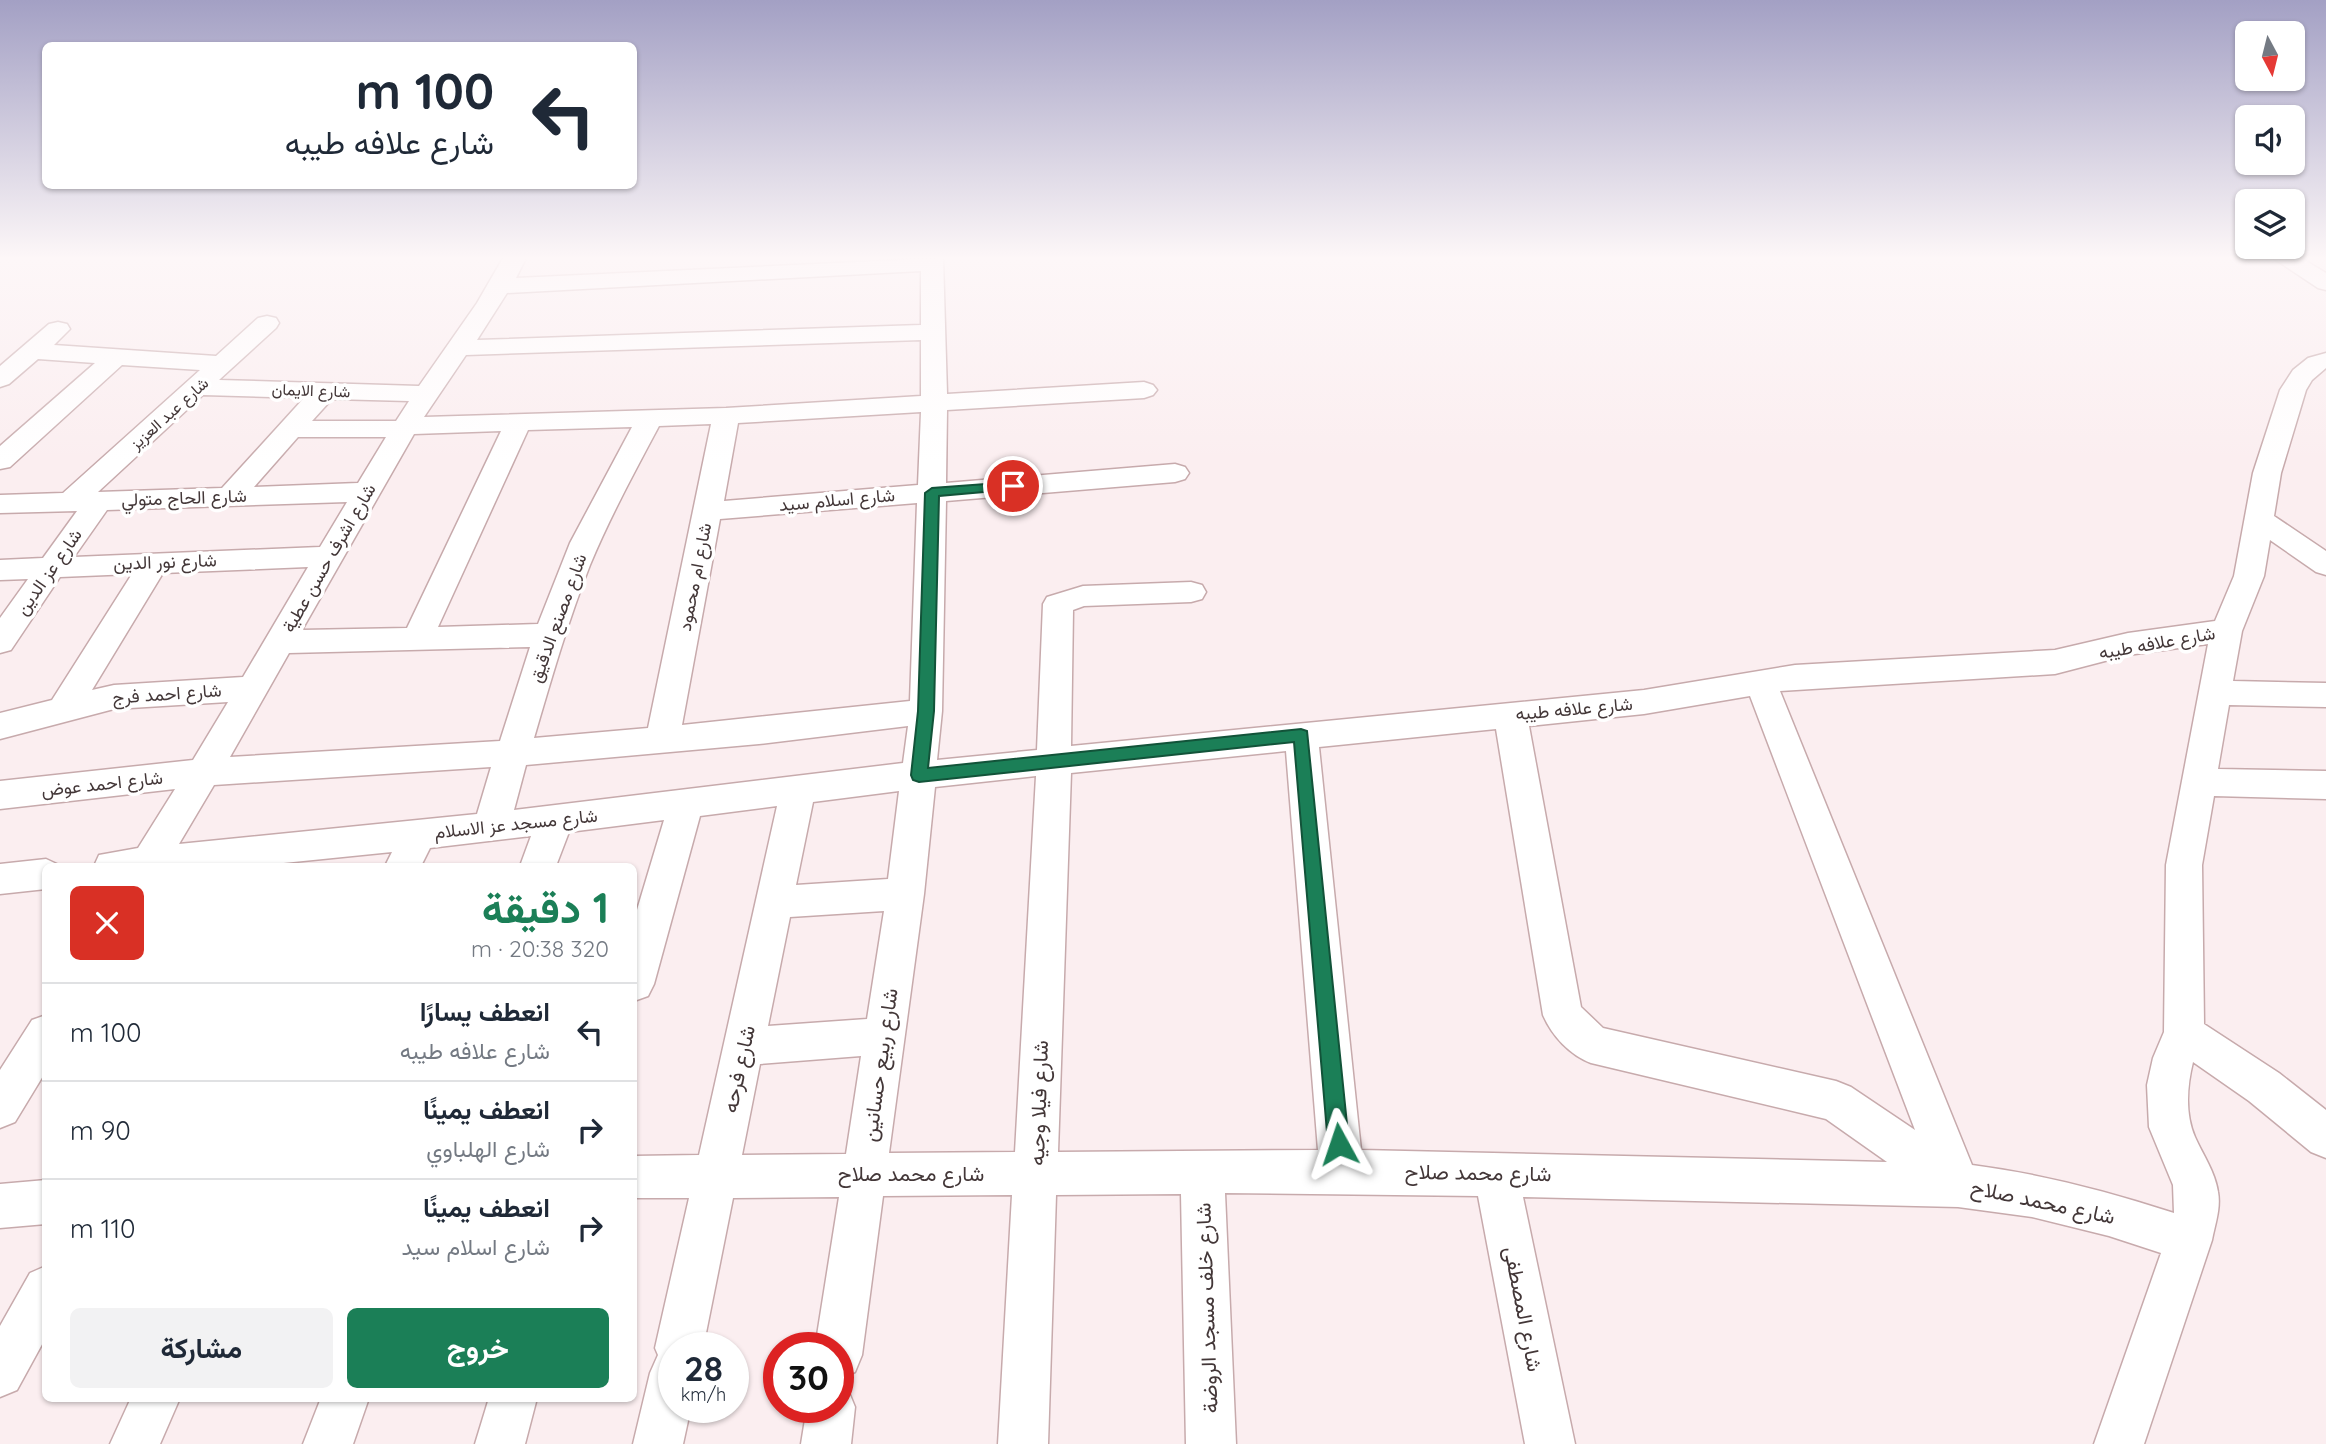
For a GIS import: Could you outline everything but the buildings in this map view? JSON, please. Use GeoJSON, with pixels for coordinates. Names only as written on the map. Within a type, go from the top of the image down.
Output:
{"type":"FeatureCollection","features":[{"type":"Feature","properties":{"kind":"street","name":"شارع عبد العزيز"},"geometry":{"type":"LineString","coordinates":[[84,502],[197,387],[264,325]]}},
{"type":"Feature","properties":{"kind":"street","name":"شارع اشرف حسن عطية"},"geometry":{"type":"LineString","coordinates":[[149,863],[281,642],[405,427],[474,325]]}},
{"type":"Feature","properties":{"kind":"street","name":"شارع ربيع حسانين"},"geometry":{"type":"LineString","coordinates":[[841,1332],[905,894],[926,711],[934,325]]}},
{"type":"Feature","properties":{"kind":"street"},"geometry":{"type":"LineString","coordinates":[[0,379],[58,329]]}},
{"type":"Feature","properties":{"kind":"street"},"geometry":{"type":"LineString","coordinates":[[458,348],[934,332]]}},
{"type":"Feature","properties":{"kind":"street"},"geometry":{"type":"LineString","coordinates":[[33,351],[222,364]]}},
{"type":"Feature","properties":{"kind":"street"},"geometry":{"type":"LineString","coordinates":[[0,461],[116,357]]}},
{"type":"Feature","properties":{"kind":"street"},"geometry":{"type":"LineString","coordinates":[[2119,1444],[2131,1401],[2189,1240],[2197,1200],[2189,1171],[2173,1137],[2166,1106],[2172,1053],[2184,1032],[2184,865],[2226,631],[2249,576],[2267,473],[2293,390],[2302,375],[2317,363],[2326,360]]}},
{"type":"Feature","properties":{"kind":"street","name":"شارع الايمان"},"geometry":{"type":"LineString","coordinates":[[197,387],[426,394]]}},
{"type":"Feature","properties":{"kind":"street"},"geometry":{"type":"LineString","coordinates":[[291,429],[650,419],[1144,390]]}},
{"type":"Feature","properties":{"kind":"street"},"geometry":{"type":"LineString","coordinates":[[229,497],[325,391]]}},
{"type":"Feature","properties":{"kind":"street","name":"شارع ام محمود"},"geometry":{"type":"LineString","coordinates":[[663,739],[726,415]]}},
{"type":"Feature","properties":{"kind":"street","name":"شارع مصنع الدقيق"},"geometry":{"type":"LineString","coordinates":[[491,827],[549,635],[588,537],[650,419]]}},
{"type":"Feature","properties":{"kind":"street"},"geometry":{"type":"LineString","coordinates":[[417,639],[518,422]]}},
{"type":"Feature","properties":{"kind":"street"},"geometry":{"type":"LineString","coordinates":[[0,428],[32,432]]}},
{"type":"Feature","properties":{"kind":"street","name":"شارع اسلام سيد"},"geometry":{"type":"LineString","coordinates":[[708,511],[1175,473]]}},
{"type":"Feature","properties":{"kind":"street","name":"شارع الحاج متولي"},"geometry":{"type":"LineString","coordinates":[[0,504],[368,492]]}},
{"type":"Feature","properties":{"kind":"street","name":"شارع عز الدين"},"geometry":{"type":"LineString","coordinates":[[0,642],[52,567],[84,502]]}},
{"type":"Feature","properties":{"kind":"street"},"geometry":{"type":"LineString","coordinates":[[2259,519],[2326,565]]}},
{"type":"Feature","properties":{"kind":"street","name":"شارع نور الدين"},"geometry":{"type":"LineString","coordinates":[[0,570],[331,555]]}},
{"type":"Feature","properties":{"kind":"street"},"geometry":{"type":"LineString","coordinates":[[62,712],[154,563]]}},
{"type":"Feature","properties":{"kind":"street","name":"شارع فيلا وجيه"},"geometry":{"type":"LineString","coordinates":[[1023,1444],[1054,761],[1058,604],[1083,596],[1191,592]]}},
{"type":"Feature","properties":{"kind":"street","name":"شارع علافه طيبه"},"geometry":{"type":"LineString","coordinates":[[919,775],[1644,702],[1760,681],[2055,662],[2129,644],[2226,631]]}},
{"type":"Feature","properties":{"kind":"street"},"geometry":{"type":"LineString","coordinates":[[281,642],[549,635]]}},
{"type":"Feature","properties":{"kind":"street"},"geometry":{"type":"LineString","coordinates":[[1760,681],[1958,1185]]}},
{"type":"Feature","properties":{"kind":"street","name":"شارع احمد فرج"},"geometry":{"type":"LineString","coordinates":[[0,726],[114,697],[253,688]]}},
{"type":"Feature","properties":{"kind":"street"},"geometry":{"type":"LineString","coordinates":[[2215,693],[2326,695]]}},
{"type":"Feature","properties":{"kind":"street","name":"شارع احمد عوض"},"geometry":{"type":"LineString","coordinates":[[0,795],[203,772],[513,752],[926,711]]}},
{"type":"Feature","properties":{"kind":"street"},"geometry":{"type":"LineString","coordinates":[[1510,715],[1563,1015],[1591,1044],[1836,1101],[1958,1185]]}},
{"type":"Feature","properties":{"kind":"street"},"geometry":{"type":"LineString","coordinates":[[1301,735],[1341,1171]]}},
{"type":"Feature","properties":{"kind":"street","name":"شارع مسجد عز الاسلام"},"geometry":{"type":"LineString","coordinates":[[167,863],[410,850],[491,827],[919,775]]}},
{"type":"Feature","properties":{"kind":"street"},"geometry":{"type":"LineString","coordinates":[[2199,782],[2326,785]]}},
{"type":"Feature","properties":{"kind":"street","name":"شارع فرحه"},"geometry":{"type":"LineString","coordinates":[[682,1332],[798,790]]}},
{"type":"Feature","properties":{"kind":"street"},"geometry":{"type":"LineString","coordinates":[[637,974],[686,804]]}},
{"type":"Feature","properties":{"kind":"street"},"geometry":{"type":"LineString","coordinates":[[539,863],[555,820]]}},
{"type":"Feature","properties":{"kind":"street"},"geometry":{"type":"LineString","coordinates":[[3,882],[42,875]]}},
{"type":"Feature","properties":{"kind":"street"},"geometry":{"type":"LineString","coordinates":[[775,902],[905,894]]}},
{"type":"Feature","properties":{"kind":"street"},"geometry":{"type":"LineString","coordinates":[[2184,1032],[2264,1087],[2326,1137]]}},
{"type":"Feature","properties":{"kind":"street"},"geometry":{"type":"LineString","coordinates":[[744,1046],[884,1036]]}},
{"type":"Feature","properties":{"kind":"street"},"geometry":{"type":"LineString","coordinates":[[0,1108],[42,1040]]}},
{"type":"Feature","properties":{"kind":"street","name":"شارع محمد صلاح"},"geometry":{"type":"LineString","coordinates":[[637,1177],[1341,1171],[1958,1185],[2032,1195],[2109,1214],[2189,1240]]}},
{"type":"Feature","properties":{"kind":"street","name":"شارع خلف مسجد الروضة"},"geometry":{"type":"LineString","coordinates":[[1202,1172],[1211,1444]]}},
{"type":"Feature","properties":{"kind":"street","name":"شارع المصطفى"},"geometry":{"type":"LineString","coordinates":[[1496,1174],[1550,1444]]}},
{"type":"Feature","properties":{"kind":"street"},"geometry":{"type":"LineString","coordinates":[[0,1206],[42,1202]]}},
{"type":"Feature","properties":{"kind":"street"},"geometry":{"type":"LineString","coordinates":[[0,1373],[42,1296]]}},
{"type":"Feature","properties":{"kind":"street"},"geometry":{"type":"LineString","coordinates":[[135,1444],[154,1402]]}},
{"type":"Feature","properties":{"kind":"street"},"geometry":{"type":"LineString","coordinates":[[328,1444],[344,1402]]}},
{"type":"Feature","properties":{"kind":"street"},"geometry":{"type":"LineString","coordinates":[[499,1444],[512,1402]]}},
{"type":"Feature","properties":{"kind":"street"},"geometry":{"type":"LineString","coordinates":[[658,1444],[663,1423]]}},
{"type":"Feature","properties":{"kind":"street"},"geometry":{"type":"LineString","coordinates":[[826,1444],[829,1423]]}},
{"type":"Feature","properties":{"kind":"route"},"geometry":{"type":"LineString","coordinates":[[1013,486],[932,493],[926,711],[919,775],[1301,735],[1339,1144]]}}]}
